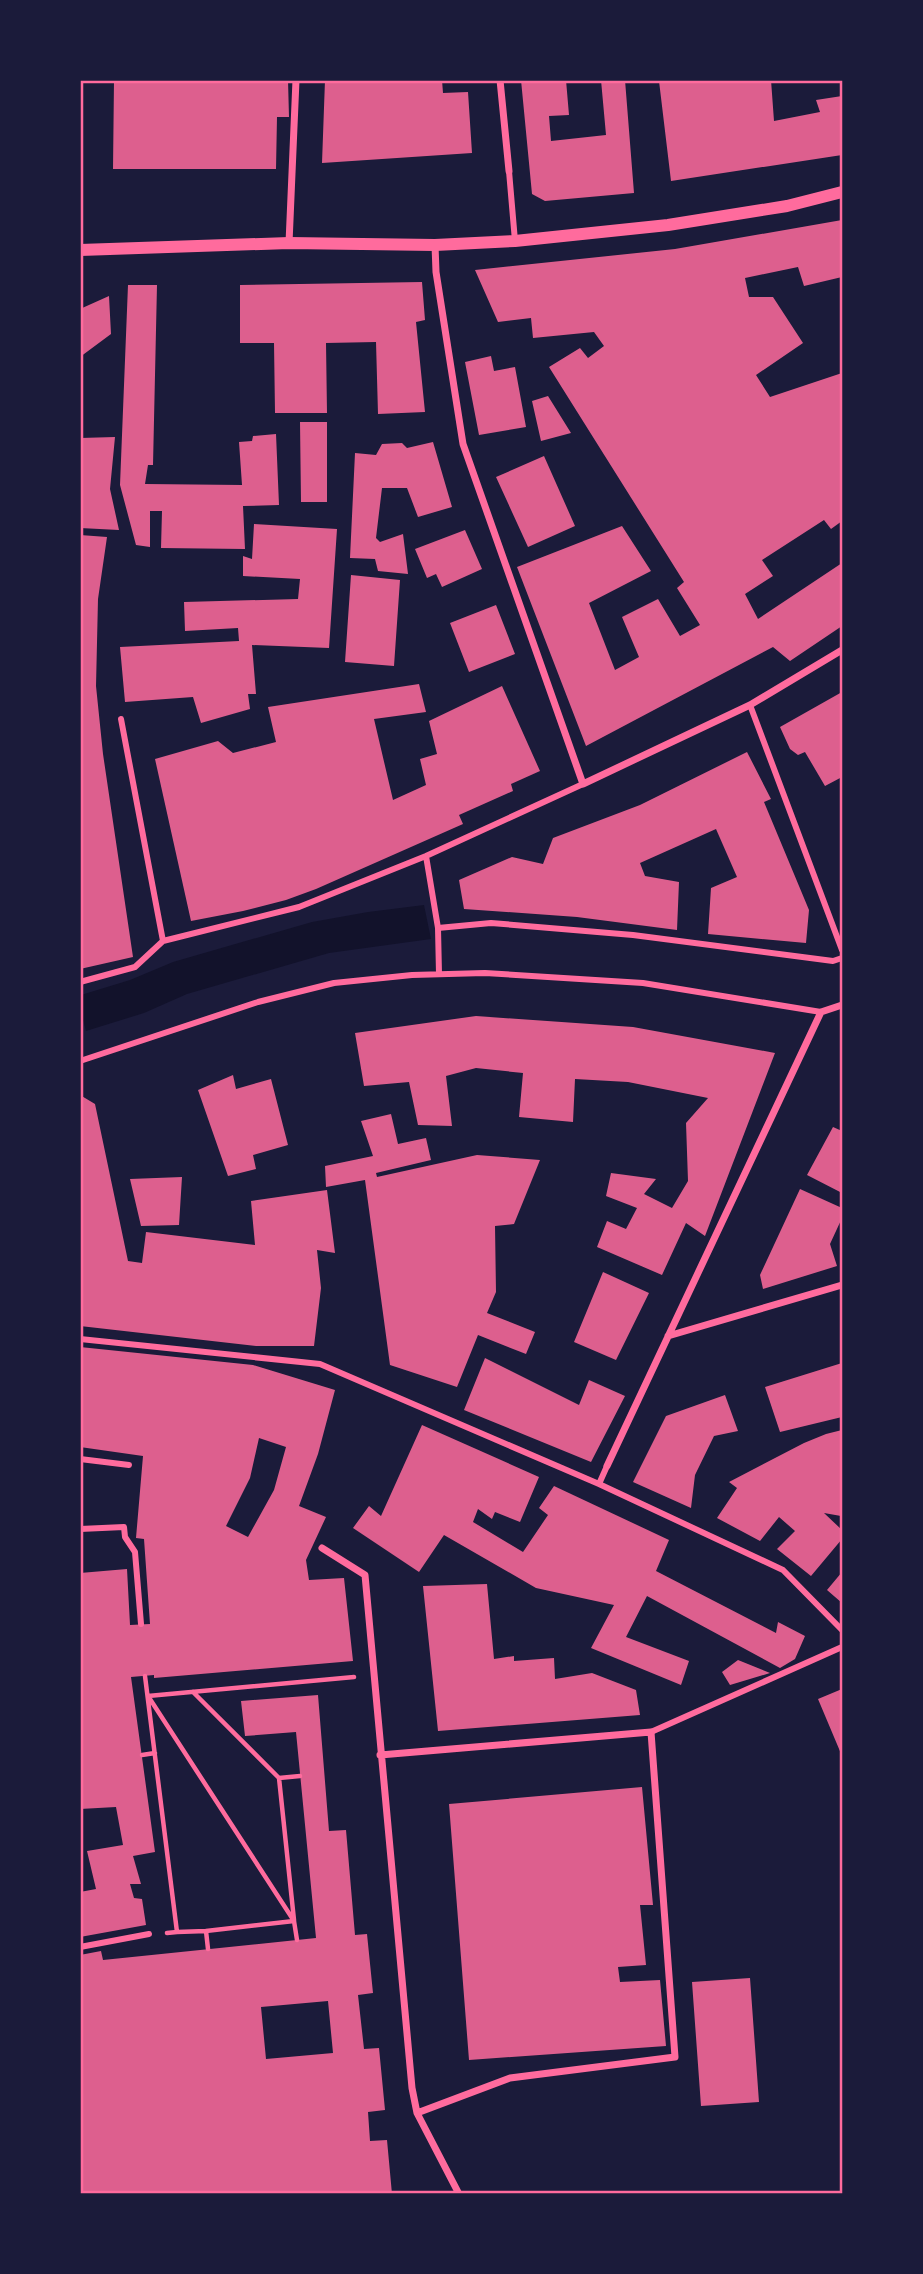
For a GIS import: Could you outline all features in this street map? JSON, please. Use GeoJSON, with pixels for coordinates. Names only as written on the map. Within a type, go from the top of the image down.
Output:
{"type":"FeatureCollection","features":[{"type":"Feature","properties":{"kind":"street"},"geometry":{"type":"LineString","coordinates":[[289,243],[296,80]]}},
{"type":"Feature","properties":{"kind":"street"},"geometry":{"type":"LineString","coordinates":[[500,80],[514,241]]}},
{"type":"Feature","properties":{"kind":"street"},"geometry":{"type":"LineString","coordinates":[[82,251],[289,243],[435,245],[514,241],[668,225],[787,206],[842,192]]}},
{"type":"Feature","properties":{"kind":"street"},"geometry":{"type":"LineString","coordinates":[[435,245],[436,272],[464,444],[583,783]]}},
{"type":"Feature","properties":{"kind":"street"},"geometry":{"type":"LineString","coordinates":[[80,982],[135,967],[163,941],[299,907],[426,856],[750,705],[842,650]]}},
{"type":"Feature","properties":{"kind":"street"},"geometry":{"type":"LineString","coordinates":[[750,705],[842,950]]}},
{"type":"Feature","properties":{"kind":"street"},"geometry":{"type":"LineString","coordinates":[[121,719],[163,941]]}},
{"type":"Feature","properties":{"kind":"street"},"geometry":{"type":"LineString","coordinates":[[426,856],[438,928],[439,974]]}},
{"type":"Feature","properties":{"kind":"street"},"geometry":{"type":"LineString","coordinates":[[438,928],[491,923],[633,935],[833,961],[842,958]]}},
{"type":"Feature","properties":{"kind":"street"},"geometry":{"type":"LineString","coordinates":[[80,1061],[258,1002],[334,983],[439,974],[643,983],[821,1012],[842,1005]]}},
{"type":"Feature","properties":{"kind":"street"},"geometry":{"type":"LineString","coordinates":[[599,1484],[821,1012]]}},
{"type":"Feature","properties":{"kind":"street"},"geometry":{"type":"LineString","coordinates":[[668,1336],[842,1284]]}},
{"type":"Feature","properties":{"kind":"street"},"geometry":{"type":"LineString","coordinates":[[80,1339],[320,1364],[599,1484],[783,1570],[842,1630]]}},
{"type":"Feature","properties":{"kind":"street"},"geometry":{"type":"LineString","coordinates":[[80,1460],[129,1465]]}},
{"type":"Feature","properties":{"kind":"street"},"geometry":{"type":"LineString","coordinates":[[80,1529],[124,1527],[125,1537],[135,1552],[141,1625]]}},
{"type":"Feature","properties":{"kind":"street"},"geometry":{"type":"LineString","coordinates":[[322,1548],[365,1575],[411,2074],[417,2113],[459,2193]]}},
{"type":"Feature","properties":{"kind":"street"},"geometry":{"type":"LineString","coordinates":[[380,1755],[651,1732],[842,1647]]}},
{"type":"Feature","properties":{"kind":"street"},"geometry":{"type":"LineString","coordinates":[[417,2113],[510,2078],[675,2057],[651,1732]]}},
{"type":"Feature","properties":{"kind":"street"},"geometry":{"type":"LineString","coordinates":[[80,1947],[149,1934]]}},
{"type":"Feature","properties":{"kind":"path"},"geometry":{"type":"LineString","coordinates":[[145,1676],[177,1932]]}},
{"type":"Feature","properties":{"kind":"path"},"geometry":{"type":"LineString","coordinates":[[148,1696],[354,1677]]}},
{"type":"Feature","properties":{"kind":"path"},"geometry":{"type":"LineString","coordinates":[[192,1691],[279,1778],[297,1940]]}},
{"type":"Feature","properties":{"kind":"path"},"geometry":{"type":"LineString","coordinates":[[148,1696],[294,1921]]}},
{"type":"Feature","properties":{"kind":"path"},"geometry":{"type":"LineString","coordinates":[[142,1755],[155,1753]]}},
{"type":"Feature","properties":{"kind":"path"},"geometry":{"type":"LineString","coordinates":[[279,1778],[300,1776]]}},
{"type":"Feature","properties":{"kind":"path"},"geometry":{"type":"LineString","coordinates":[[149,1934],[206,1931],[294,1921]]}},
{"type":"Feature","properties":{"kind":"path"},"geometry":{"type":"LineString","coordinates":[[206,1931],[208,1949]]}},
{"type":"Feature","properties":{"kind":"shaded area"},"geometry":{"type":"Polygon","coordinates":[[[424,905],[431,939],[329,953],[187,994],[144,1013],[86,1031],[81,1013],[81,995],[130,980],[173,962],[312,922],[424,905]]]}},
{"type":"Feature","properties":{"kind":"building"},"geometry":{"type":"Polygon","coordinates":[[[114,80],[288,80],[289,117],[277,117],[276,169],[113,169],[114,80]]]}},
{"type":"Feature","properties":{"kind":"building"},"geometry":{"type":"Polygon","coordinates":[[[325,80],[442,80],[443,93],[468,92],[472,153],[322,163],[325,80]]]}},
{"type":"Feature","properties":{"kind":"building"},"geometry":{"type":"Polygon","coordinates":[[[521,80],[566,80],[569,115],[549,116],[551,141],[606,135],[601,80],[625,80],[634,193],[545,201],[532,194],[521,80]]]}},
{"type":"Feature","properties":{"kind":"building"},"geometry":{"type":"Polygon","coordinates":[[[771,80],[774,121],[820,112],[816,100],[842,96],[842,155],[671,181],[659,81],[771,80]]]}},
{"type":"Feature","properties":{"kind":"building"},"geometry":{"type":"Polygon","coordinates":[[[842,220],[842,277],[804,286],[798,267],[745,278],[749,297],[773,297],[803,343],[756,375],[770,397],[842,373],[842,521],[831,529],[824,520],[762,560],[773,576],[745,594],[758,619],[842,563],[842,626],[790,661],[773,647],[586,746],[517,567],[622,526],[651,571],[589,603],[615,670],[639,657],[622,617],[658,599],[680,636],[700,625],[677,588],[684,582],[549,367],[580,348],[588,358],[604,346],[594,332],[533,338],[531,318],[498,322],[475,270],[675,249],[842,220]]]}},
{"type":"Feature","properties":{"kind":"building"},"geometry":{"type":"Polygon","coordinates":[[[422,282],[425,320],[416,322],[425,412],[378,414],[376,342],[326,343],[327,413],[275,413],[274,343],[240,343],[240,285],[422,282]]]}},
{"type":"Feature","properties":{"kind":"building"},"geometry":{"type":"Polygon","coordinates":[[[128,285],[157,285],[153,465],[148,465],[145,484],[242,485],[239,442],[252,441],[253,436],[276,434],[279,505],[243,506],[245,549],[161,548],[162,511],[150,511],[150,547],[136,545],[120,485],[128,285]]]}},
{"type":"Feature","properties":{"kind":"building"},"geometry":{"type":"Polygon","coordinates":[[[109,296],[111,334],[80,357],[80,309],[109,296]]]}},
{"type":"Feature","properties":{"kind":"building"},"geometry":{"type":"Polygon","coordinates":[[[491,356],[494,371],[515,367],[526,427],[479,435],[465,362],[491,356]]]}},
{"type":"Feature","properties":{"kind":"building"},"geometry":{"type":"Polygon","coordinates":[[[548,396],[571,433],[541,441],[532,401],[548,396]]]}},
{"type":"Feature","properties":{"kind":"building"},"geometry":{"type":"Polygon","coordinates":[[[300,422],[327,422],[327,502],[301,502],[300,422]]]}},
{"type":"Feature","properties":{"kind":"building"},"geometry":{"type":"Polygon","coordinates":[[[115,437],[110,489],[119,530],[80,528],[80,438],[115,437]]]}},
{"type":"Feature","properties":{"kind":"building"},"geometry":{"type":"Polygon","coordinates":[[[433,442],[452,507],[418,517],[407,488],[382,488],[376,538],[380,542],[403,534],[408,574],[378,571],[375,559],[350,558],[355,453],[376,455],[382,444],[402,443],[407,448],[433,442]]]}},
{"type":"Feature","properties":{"kind":"building"},"geometry":{"type":"Polygon","coordinates":[[[544,456],[575,526],[528,547],[496,477],[544,456]]]}},
{"type":"Feature","properties":{"kind":"building"},"geometry":{"type":"Polygon","coordinates":[[[254,524],[337,529],[329,648],[252,645],[256,694],[248,694],[250,709],[201,723],[193,697],[125,702],[120,647],[239,641],[238,628],[185,631],[184,602],[298,599],[300,579],[243,576],[243,556],[252,559],[254,524]]]}},
{"type":"Feature","properties":{"kind":"building"},"geometry":{"type":"Polygon","coordinates":[[[465,530],[482,569],[442,587],[436,574],[427,578],[415,549],[465,530]]]}},
{"type":"Feature","properties":{"kind":"building"},"geometry":{"type":"Polygon","coordinates":[[[80,535],[107,537],[98,599],[96,686],[103,754],[133,957],[80,969],[80,535]]]}},
{"type":"Feature","properties":{"kind":"building"},"geometry":{"type":"Polygon","coordinates":[[[351,575],[400,580],[394,666],[345,662],[351,575]]]}},
{"type":"Feature","properties":{"kind":"building"},"geometry":{"type":"Polygon","coordinates":[[[496,605],[515,654],[469,672],[450,623],[496,605]]]}},
{"type":"Feature","properties":{"kind":"building"},"geometry":{"type":"Polygon","coordinates":[[[419,684],[426,712],[374,719],[393,800],[426,785],[420,759],[437,754],[429,721],[502,686],[540,771],[511,784],[513,791],[459,815],[463,824],[316,889],[286,900],[191,921],[155,759],[218,741],[233,753],[276,742],[268,707],[419,684]]]}},
{"type":"Feature","properties":{"kind":"building"},"geometry":{"type":"Polygon","coordinates":[[[842,692],[842,777],[825,786],[805,752],[798,755],[790,749],[780,727],[842,692]]]}},
{"type":"Feature","properties":{"kind":"building"},"geometry":{"type":"Polygon","coordinates":[[[747,752],[771,799],[764,802],[809,910],[806,943],[708,934],[711,888],[737,877],[716,829],[640,863],[645,876],[679,882],[677,930],[577,917],[464,909],[459,880],[512,857],[543,864],[553,838],[640,805],[747,752]]]}},
{"type":"Feature","properties":{"kind":"building"},"geometry":{"type":"Polygon","coordinates":[[[476,1016],[633,1027],[775,1053],[705,1236],[686,1223],[662,1275],[597,1247],[607,1221],[626,1229],[637,1208],[606,1196],[611,1173],[656,1179],[644,1194],[672,1208],[688,1181],[686,1123],[708,1098],[628,1082],[575,1079],[573,1122],[519,1117],[523,1073],[476,1068],[446,1076],[452,1126],[418,1125],[409,1082],[364,1086],[355,1033],[476,1016]]]}},
{"type":"Feature","properties":{"kind":"building"},"geometry":{"type":"Polygon","coordinates":[[[233,1075],[236,1089],[271,1079],[288,1145],[253,1155],[256,1169],[228,1176],[198,1090],[233,1075]]]}},
{"type":"Feature","properties":{"kind":"building"},"geometry":{"type":"Polygon","coordinates":[[[80,1095],[95,1104],[128,1261],[142,1263],[146,1232],[255,1245],[251,1201],[327,1190],[335,1253],[317,1250],[321,1288],[314,1346],[256,1346],[80,1326],[80,1095]]]}},
{"type":"Feature","properties":{"kind":"building"},"geometry":{"type":"Polygon","coordinates":[[[391,1114],[398,1144],[426,1138],[431,1160],[376,1173],[377,1177],[477,1155],[540,1160],[514,1224],[495,1226],[496,1292],[487,1313],[535,1332],[526,1354],[478,1335],[457,1387],[390,1365],[365,1180],[326,1187],[325,1166],[373,1156],[361,1121],[391,1114]]]}},
{"type":"Feature","properties":{"kind":"building"},"geometry":{"type":"Polygon","coordinates":[[[833,1127],[842,1131],[842,1193],[807,1175],[833,1127]]]}},
{"type":"Feature","properties":{"kind":"building"},"geometry":{"type":"Polygon","coordinates":[[[182,1177],[179,1225],[141,1226],[130,1179],[182,1177]]]}},
{"type":"Feature","properties":{"kind":"building"},"geometry":{"type":"Polygon","coordinates":[[[800,1189],[842,1208],[842,1218],[830,1244],[837,1266],[763,1289],[760,1275],[800,1189]]]}},
{"type":"Feature","properties":{"kind":"building"},"geometry":{"type":"Polygon","coordinates":[[[603,1272],[649,1293],[616,1360],[574,1342],[603,1272]]]}},
{"type":"Feature","properties":{"kind":"building"},"geometry":{"type":"Polygon","coordinates":[[[80,1347],[253,1365],[335,1390],[318,1454],[299,1506],[326,1517],[306,1560],[309,1580],[344,1578],[353,1661],[154,1678],[154,1675],[131,1677],[155,1852],[133,1856],[141,1884],[130,1884],[134,1898],[142,1899],[146,1925],[80,1937],[80,1892],[96,1889],[87,1851],[123,1845],[116,1807],[80,1809],[80,1573],[127,1569],[130,1625],[150,1624],[144,1539],[136,1538],[143,1456],[80,1447],[80,1347]],[[259,1438],[250,1478],[226,1526],[248,1537],[274,1490],[286,1447],[259,1438]]]}},
{"type":"Feature","properties":{"kind":"building"},"geometry":{"type":"Polygon","coordinates":[[[485,1358],[579,1405],[589,1380],[625,1396],[591,1462],[464,1410],[485,1358]]]}},
{"type":"Feature","properties":{"kind":"building"},"geometry":{"type":"Polygon","coordinates":[[[842,1363],[842,1417],[780,1432],[765,1387],[842,1363]]]}},
{"type":"Feature","properties":{"kind":"building"},"geometry":{"type":"Polygon","coordinates":[[[725,1395],[738,1431],[714,1436],[695,1475],[691,1508],[633,1482],[666,1416],[725,1395]]]}},
{"type":"Feature","properties":{"kind":"building"},"geometry":{"type":"Polygon","coordinates":[[[422,1425],[539,1477],[520,1522],[495,1512],[492,1519],[478,1509],[473,1522],[523,1552],[548,1515],[539,1508],[554,1486],[669,1540],[656,1571],[776,1633],[778,1622],[805,1636],[795,1659],[780,1668],[647,1596],[626,1637],[689,1661],[681,1685],[591,1648],[614,1605],[536,1588],[444,1535],[419,1572],[353,1528],[369,1506],[381,1516],[422,1425]]]}},
{"type":"Feature","properties":{"kind":"building"},"geometry":{"type":"Polygon","coordinates":[[[842,1430],[842,1514],[824,1513],[842,1530],[842,1539],[811,1576],[777,1549],[795,1531],[779,1517],[760,1541],[717,1518],[737,1488],[729,1482],[804,1443],[842,1430]]]}},
{"type":"Feature","properties":{"kind":"building"},"geometry":{"type":"Polygon","coordinates":[[[842,1572],[842,1603],[827,1590],[842,1572]]]}},
{"type":"Feature","properties":{"kind":"building"},"geometry":{"type":"Polygon","coordinates":[[[487,1584],[494,1659],[514,1656],[514,1661],[554,1658],[555,1679],[592,1673],[636,1690],[640,1715],[438,1731],[423,1586],[487,1584]]]}},
{"type":"Feature","properties":{"kind":"building"},"geometry":{"type":"Polygon","coordinates":[[[738,1660],[770,1673],[730,1685],[722,1672],[738,1660]]]}},
{"type":"Feature","properties":{"kind":"building"},"geometry":{"type":"Polygon","coordinates":[[[842,1689],[842,1756],[818,1699],[842,1689]]]}},
{"type":"Feature","properties":{"kind":"building"},"geometry":{"type":"Polygon","coordinates":[[[318,1695],[329,1831],[346,1830],[355,1935],[367,1934],[373,1993],[358,1995],[364,2049],[379,2048],[385,2110],[368,2112],[370,2141],[387,2140],[392,2194],[80,2194],[80,1955],[101,1951],[103,1960],[316,1938],[296,1732],[245,1736],[241,1701],[318,1695]],[[328,2001],[261,2007],[266,2059],[333,2053],[328,2001]]]}},
{"type":"Feature","properties":{"kind":"building"},"geometry":{"type":"Polygon","coordinates":[[[642,1787],[653,1905],[640,1905],[646,1965],[618,1967],[620,1982],[660,1980],[666,2046],[469,2060],[449,1804],[642,1787]]]}},
{"type":"Feature","properties":{"kind":"building"},"geometry":{"type":"Polygon","coordinates":[[[750,1978],[759,2102],[701,2106],[692,1982],[750,1978]]]}}]}
